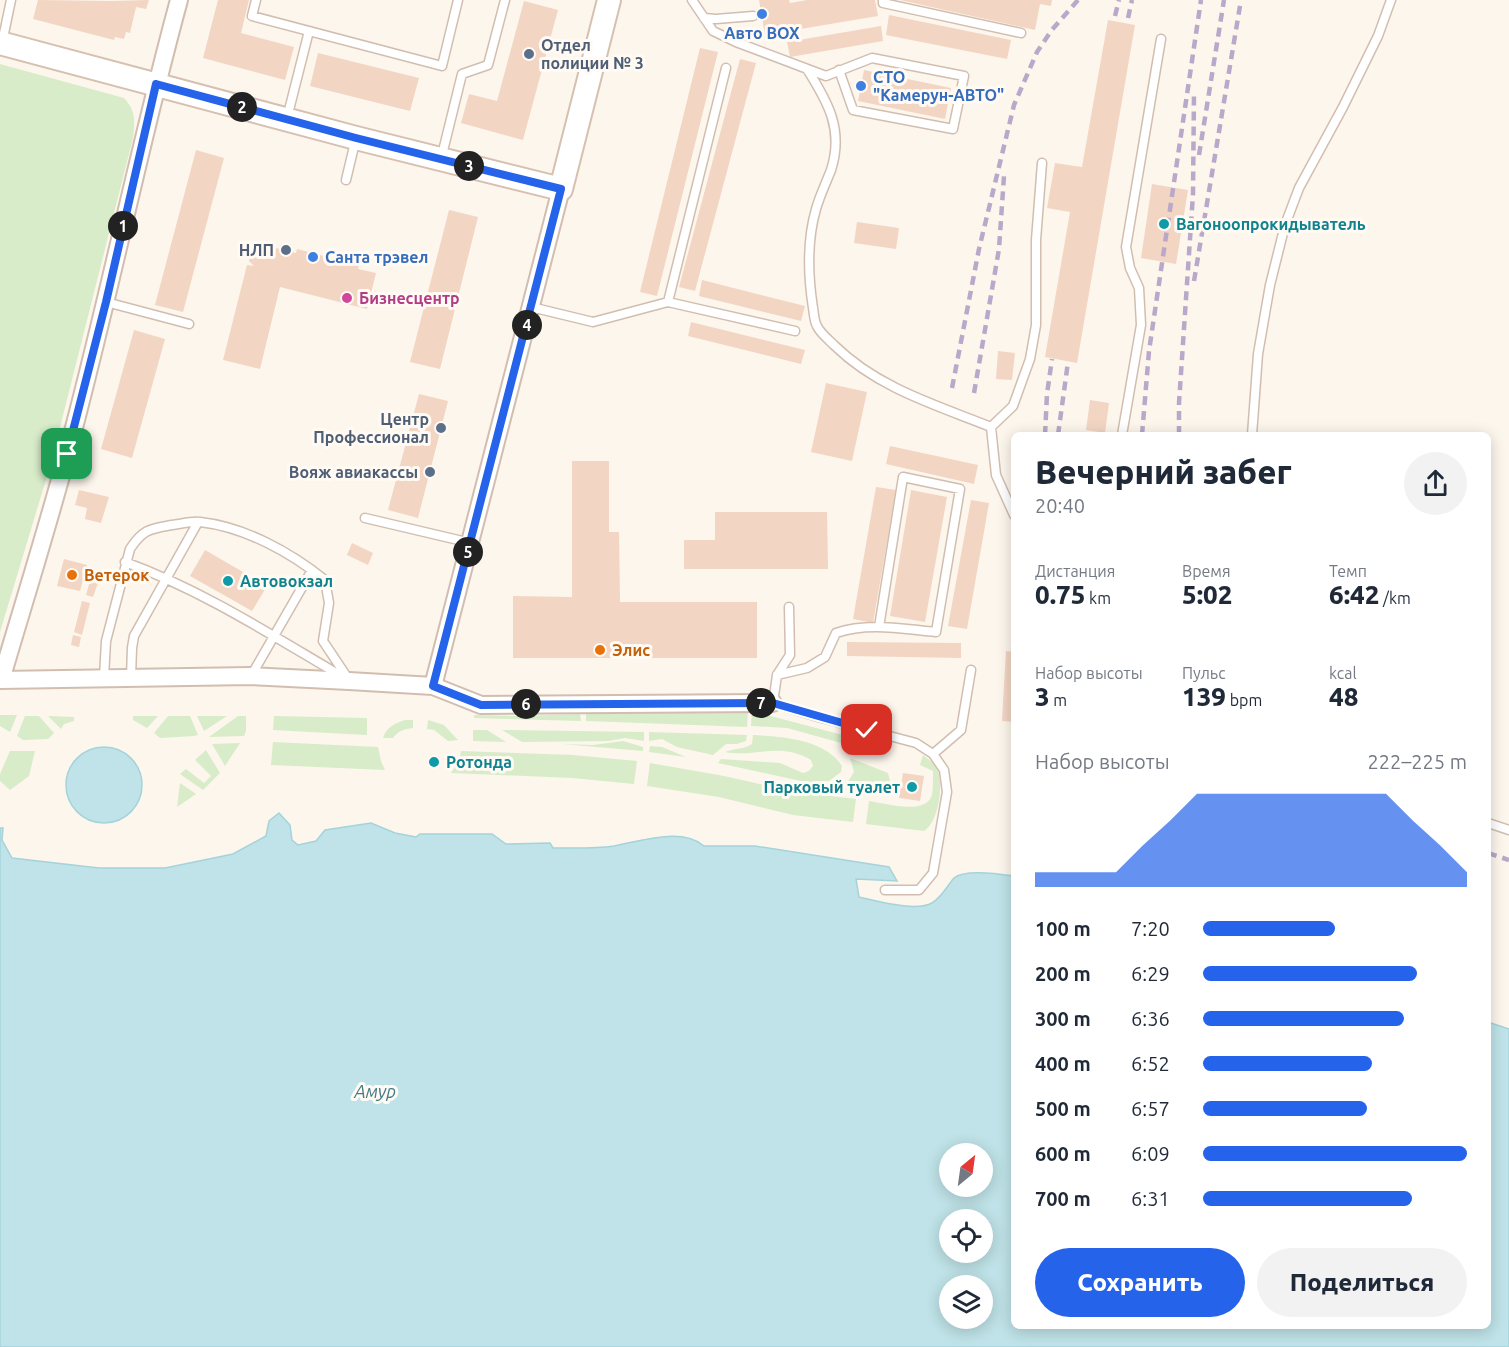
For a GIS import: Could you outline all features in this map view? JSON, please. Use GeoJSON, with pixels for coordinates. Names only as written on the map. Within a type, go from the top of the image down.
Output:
{"type":"FeatureCollection","features":[{"type":"Feature","properties":{"kind":"main road"},"geometry":{"type":"LineString","coordinates":[[1,43],[356,138],[561,189],[609,0]]}},
{"type":"Feature","properties":{"kind":"street"},"geometry":{"type":"LineString","coordinates":[[179,0],[156,84],[106,302],[67,454],[1,680],[251,676],[433,686],[481,705],[773,703]]}},
{"type":"Feature","properties":{"kind":"street"},"geometry":{"type":"LineString","coordinates":[[433,686],[561,189]]}},
{"type":"Feature","properties":{"kind":"lane"},"geometry":{"type":"LineString","coordinates":[[1,43],[11,0]]}},
{"type":"Feature","properties":{"kind":"lane"},"geometry":{"type":"LineString","coordinates":[[256,0],[252,15],[442,66],[458,0]]}},
{"type":"Feature","properties":{"kind":"lane"},"geometry":{"type":"LineString","coordinates":[[441,159],[462,74],[488,65],[505,0]]}},
{"type":"Feature","properties":{"kind":"lane"},"geometry":{"type":"LineString","coordinates":[[692,0],[713,31],[826,76],[839,70],[872,58],[964,76],[953,129],[854,110],[839,70]]}},
{"type":"Feature","properties":{"kind":"lane"},"geometry":{"type":"LineString","coordinates":[[883,0],[883,3],[1021,33]]}},
{"type":"Feature","properties":{"kind":"lane"},"geometry":{"type":"LineString","coordinates":[[1252,432],[1258,354],[1270,285],[1285,225],[1299,188],[1378,36],[1391,0]]}},
{"type":"Feature","properties":{"kind":"lane"},"geometry":{"type":"LineString","coordinates":[[704,18],[716,20],[753,16]]}},
{"type":"Feature","properties":{"kind":"lane"},"geometry":{"type":"LineString","coordinates":[[287,119],[309,32]]}},
{"type":"Feature","properties":{"kind":"lane"},"geometry":{"type":"LineString","coordinates":[[1123,432],[1141,325],[1139,288],[1130,268],[1126,248],[1161,39]]}},
{"type":"Feature","properties":{"kind":"lane"},"geometry":{"type":"LineString","coordinates":[[668,302],[726,68]]}},
{"type":"Feature","properties":{"kind":"lane"},"geometry":{"type":"LineString","coordinates":[[807,69],[834,119],[836,139],[831,170],[816,209],[812,227],[809,282],[816,325],[844,355],[877,377],[908,394],[991,427]]}},
{"type":"Feature","properties":{"kind":"lane"},"geometry":{"type":"LineString","coordinates":[[346,180],[356,138]]}},
{"type":"Feature","properties":{"kind":"lane"},"geometry":{"type":"LineString","coordinates":[[991,427],[1013,406],[1030,359],[1036,325],[1036,240],[1042,163]]}},
{"type":"Feature","properties":{"kind":"lane"},"geometry":{"type":"LineString","coordinates":[[106,302],[189,324]]}},
{"type":"Feature","properties":{"kind":"lane"},"geometry":{"type":"LineString","coordinates":[[531,307],[594,322],[668,302],[795,331]]}},
{"type":"Feature","properties":{"kind":"lane"},"geometry":{"type":"LineString","coordinates":[[991,427],[996,475],[1011,508]]}},
{"type":"Feature","properties":{"kind":"lane"},"geometry":{"type":"LineString","coordinates":[[777,675],[807,668],[825,657],[836,633],[850,628],[879,627],[936,632],[960,489],[903,477],[879,627]]}},
{"type":"Feature","properties":{"kind":"lane"},"geometry":{"type":"LineString","coordinates":[[365,518],[471,543]]}},
{"type":"Feature","properties":{"kind":"lane"},"geometry":{"type":"LineString","coordinates":[[131,677],[134,636],[198,522]]}},
{"type":"Feature","properties":{"kind":"lane"},"geometry":{"type":"LineString","coordinates":[[104,677],[106,641],[125,562],[138,537],[148,529],[198,522],[231,529],[256,538],[325,580],[329,603],[323,641],[349,681]]}},
{"type":"Feature","properties":{"kind":"lane"},"geometry":{"type":"LineString","coordinates":[[125,562],[167,577],[274,636],[349,681]]}},
{"type":"Feature","properties":{"kind":"lane"},"geometry":{"type":"LineString","coordinates":[[251,676],[312,570]]}},
{"type":"Feature","properties":{"kind":"lane"},"geometry":{"type":"LineString","coordinates":[[789,607],[790,655],[777,675],[773,703],[916,742],[933,754],[944,770],[947,792],[933,873],[919,890],[885,890]]}},
{"type":"Feature","properties":{"kind":"lane"},"geometry":{"type":"LineString","coordinates":[[933,754],[961,730],[971,670]]}},
{"type":"Feature","properties":{"kind":"lane"},"geometry":{"type":"LineString","coordinates":[[1491,824],[1507,828]]}},
{"type":"Feature","properties":{"kind":"green space"},"geometry":{"type":"Polygon","coordinates":[[[0,64],[124,98],[131,107],[134,121],[133,138],[51,463],[0,632],[0,64]]]}},
{"type":"Feature","properties":{"kind":"green space"},"geometry":{"type":"Polygon","coordinates":[[[752,711],[854,738],[879,747],[881,754],[787,728],[751,726],[752,711]]]}},
{"type":"Feature","properties":{"kind":"green space"},"geometry":{"type":"Polygon","coordinates":[[[748,712],[747,727],[586,721],[586,714],[748,712]]]}},
{"type":"Feature","properties":{"kind":"green space"},"geometry":{"type":"Polygon","coordinates":[[[580,714],[581,721],[474,718],[474,715],[580,714]]]}},
{"type":"Feature","properties":{"kind":"green space"},"geometry":{"type":"Polygon","coordinates":[[[0,715],[17,715],[10,732],[0,726],[0,715]]]}},
{"type":"Feature","properties":{"kind":"green space"},"geometry":{"type":"Polygon","coordinates":[[[25,716],[39,716],[54,733],[48,739],[23,740],[17,736],[25,716]]]}},
{"type":"Feature","properties":{"kind":"green space"},"geometry":{"type":"Polygon","coordinates":[[[48,716],[74,717],[74,721],[64,724],[61,729],[48,716]]]}},
{"type":"Feature","properties":{"kind":"green space"},"geometry":{"type":"Polygon","coordinates":[[[133,716],[158,716],[147,728],[133,720],[133,716]]]}},
{"type":"Feature","properties":{"kind":"green space"},"geometry":{"type":"Polygon","coordinates":[[[168,716],[190,716],[198,735],[160,738],[154,733],[168,716]]]}},
{"type":"Feature","properties":{"kind":"green space"},"geometry":{"type":"Polygon","coordinates":[[[197,716],[227,716],[204,731],[197,716]]]}},
{"type":"Feature","properties":{"kind":"green space"},"geometry":{"type":"Polygon","coordinates":[[[238,716],[246,716],[244,736],[209,737],[238,716]]]}},
{"type":"Feature","properties":{"kind":"green space"},"geometry":{"type":"Polygon","coordinates":[[[274,716],[367,718],[367,735],[273,730],[274,716]]]}},
{"type":"Feature","properties":{"kind":"green space"},"geometry":{"type":"Polygon","coordinates":[[[405,720],[413,720],[413,728],[401,731],[393,738],[383,738],[389,728],[405,720]]]}},
{"type":"Feature","properties":{"kind":"green space"},"geometry":{"type":"Polygon","coordinates":[[[428,720],[444,725],[458,740],[448,741],[434,730],[427,729],[428,720]]]}},
{"type":"Feature","properties":{"kind":"green space"},"geometry":{"type":"Polygon","coordinates":[[[473,730],[487,730],[506,742],[473,741],[473,730]]]}},
{"type":"Feature","properties":{"kind":"green space"},"geometry":{"type":"Polygon","coordinates":[[[502,730],[644,732],[644,741],[625,738],[608,741],[522,742],[502,730]]]}},
{"type":"Feature","properties":{"kind":"green space"},"geometry":{"type":"Polygon","coordinates":[[[649,732],[747,735],[746,741],[726,744],[713,755],[677,747],[662,739],[649,741],[649,732]]]}},
{"type":"Feature","properties":{"kind":"green space"},"geometry":{"type":"Polygon","coordinates":[[[753,735],[790,739],[814,745],[834,757],[842,766],[841,772],[829,781],[810,783],[718,763],[721,759],[780,763],[803,773],[809,771],[813,766],[811,760],[789,752],[725,752],[752,744],[753,735]]]}},
{"type":"Feature","properties":{"kind":"green space"},"geometry":{"type":"Polygon","coordinates":[[[623,741],[643,747],[643,751],[562,744],[593,745],[623,741]]]}},
{"type":"Feature","properties":{"kind":"green space"},"geometry":{"type":"Polygon","coordinates":[[[273,742],[378,747],[385,770],[271,765],[273,742]]]}},
{"type":"Feature","properties":{"kind":"green space"},"geometry":{"type":"Polygon","coordinates":[[[240,743],[225,766],[212,744],[240,743]]]}},
{"type":"Feature","properties":{"kind":"green space"},"geometry":{"type":"Polygon","coordinates":[[[650,746],[662,747],[686,757],[649,752],[650,746]]]}},
{"type":"Feature","properties":{"kind":"green space"},"geometry":{"type":"Polygon","coordinates":[[[206,750],[220,773],[203,790],[180,774],[186,769],[204,783],[211,776],[195,760],[206,750]]]}},
{"type":"Feature","properties":{"kind":"green space"},"geometry":{"type":"Polygon","coordinates":[[[10,751],[35,751],[29,776],[10,790],[0,781],[0,774],[10,751]]]}},
{"type":"Feature","properties":{"kind":"green space"},"geometry":{"type":"Polygon","coordinates":[[[461,751],[573,755],[637,761],[634,784],[572,778],[451,773],[459,761],[461,751]]]}},
{"type":"Feature","properties":{"kind":"green space"},"geometry":{"type":"Polygon","coordinates":[[[923,755],[937,768],[940,783],[937,811],[929,826],[924,831],[866,824],[869,801],[913,807],[928,801],[932,795],[933,771],[920,765],[923,755]]]}},
{"type":"Feature","properties":{"kind":"green space"},"geometry":{"type":"Polygon","coordinates":[[[850,758],[888,773],[890,781],[888,787],[879,794],[839,788],[847,783],[854,772],[850,758]]]}},
{"type":"Feature","properties":{"kind":"green space"},"geometry":{"type":"Polygon","coordinates":[[[650,763],[796,792],[856,799],[853,822],[793,815],[719,797],[647,786],[650,763]]]}},
{"type":"Feature","properties":{"kind":"green space"},"geometry":{"type":"Polygon","coordinates":[[[180,783],[196,794],[177,807],[180,783]]]}},
{"type":"Feature","properties":{"kind":"water"},"geometry":{"type":"Polygon","coordinates":[[[104,747],[118,750],[131,758],[139,771],[142,785],[139,799],[131,812],[118,820],[104,823],[90,820],[77,812],[69,799],[66,785],[69,771],[77,758],[90,750],[104,747]]]}},
{"type":"Feature","properties":{"kind":"water","name":"Амур"},"geometry":{"type":"Polygon","coordinates":[[[279,813],[290,825],[292,840],[298,845],[316,841],[325,830],[371,823],[395,833],[416,837],[420,834],[492,834],[506,844],[550,843],[553,848],[606,847],[673,836],[695,840],[704,846],[755,846],[889,867],[897,881],[856,879],[859,897],[907,906],[925,905],[936,901],[959,875],[983,873],[1011,876],[1011,1329],[1491,1329],[1491,1023],[1509,1029],[1509,1347],[0,1347],[0,828],[3,828],[2,840],[12,858],[99,868],[165,868],[233,854],[266,836],[269,821],[279,813]]]}},
{"type":"Feature","properties":{"kind":"building"},"geometry":{"type":"Polygon","coordinates":[[[38,0],[149,0],[146,9],[136,7],[130,33],[126,32],[124,39],[115,37],[114,40],[33,19],[38,0]]]}},
{"type":"Feature","properties":{"kind":"building"},"geometry":{"type":"Polygon","coordinates":[[[218,0],[249,0],[241,33],[294,47],[285,80],[203,58],[218,0]]]}},
{"type":"Feature","properties":{"kind":"building"},"geometry":{"type":"Polygon","coordinates":[[[759,0],[789,0],[790,3],[807,0],[875,0],[878,16],[765,35],[759,0]]]}},
{"type":"Feature","properties":{"kind":"building"},"geometry":{"type":"Polygon","coordinates":[[[900,0],[1052,0],[1051,6],[1040,4],[1035,30],[900,0]]]}},
{"type":"Feature","properties":{"kind":"building"},"geometry":{"type":"Polygon","coordinates":[[[524,1],[558,10],[523,140],[461,123],[469,94],[497,101],[524,1]]]}},
{"type":"Feature","properties":{"kind":"building"},"geometry":{"type":"Polygon","coordinates":[[[889,15],[1011,40],[1007,59],[886,35],[889,15]]]}},
{"type":"Feature","properties":{"kind":"building"},"geometry":{"type":"Polygon","coordinates":[[[1108,20],[1135,25],[1077,363],[1045,357],[1070,212],[1047,208],[1055,163],[1082,167],[1108,20]]]}},
{"type":"Feature","properties":{"kind":"building"},"geometry":{"type":"Polygon","coordinates":[[[881,26],[883,41],[790,57],[787,42],[881,26]]]}},
{"type":"Feature","properties":{"kind":"building"},"geometry":{"type":"Polygon","coordinates":[[[700,48],[718,52],[657,296],[640,292],[700,48]]]}},
{"type":"Feature","properties":{"kind":"building"},"geometry":{"type":"Polygon","coordinates":[[[318,53],[419,78],[410,111],[310,86],[318,53]]]}},
{"type":"Feature","properties":{"kind":"building"},"geometry":{"type":"Polygon","coordinates":[[[740,59],[756,63],[695,291],[679,287],[740,59]]]}},
{"type":"Feature","properties":{"kind":"building"},"geometry":{"type":"Polygon","coordinates":[[[864,70],[951,88],[945,119],[858,101],[864,70]]]}},
{"type":"Feature","properties":{"kind":"building"},"geometry":{"type":"Polygon","coordinates":[[[196,150],[224,158],[183,312],[155,305],[196,150]]]}},
{"type":"Feature","properties":{"kind":"building","name":"Вагоноопрокидыватель"},"geometry":{"type":"Polygon","coordinates":[[[1152,184],[1188,190],[1176,264],[1141,258],[1152,184]]]}},
{"type":"Feature","properties":{"kind":"building"},"geometry":{"type":"Polygon","coordinates":[[[449,210],[478,217],[440,369],[410,362],[449,210]]]}},
{"type":"Feature","properties":{"kind":"building"},"geometry":{"type":"Polygon","coordinates":[[[857,222],[899,228],[896,249],[854,243],[857,222]]]}},
{"type":"Feature","properties":{"kind":"building","name":"Бизнесцентр"},"geometry":{"type":"Polygon","coordinates":[[[259,243],[268,245],[274,254],[276,248],[296,253],[297,249],[309,252],[308,256],[319,259],[320,255],[337,259],[336,263],[347,266],[348,262],[359,265],[358,269],[376,273],[367,309],[280,287],[260,369],[223,360],[247,265],[254,266],[249,261],[249,252],[259,243]]]}},
{"type":"Feature","properties":{"kind":"building"},"geometry":{"type":"Polygon","coordinates":[[[702,280],[805,306],[801,321],[699,296],[702,280]]]}},
{"type":"Feature","properties":{"kind":"building"},"geometry":{"type":"Polygon","coordinates":[[[691,322],[805,350],[801,364],[688,336],[691,322]]]}},
{"type":"Feature","properties":{"kind":"building"},"geometry":{"type":"Polygon","coordinates":[[[134,330],[165,339],[132,458],[101,449],[134,330]]]}},
{"type":"Feature","properties":{"kind":"building"},"geometry":{"type":"Polygon","coordinates":[[[998,351],[1015,353],[1012,380],[996,379],[998,351]]]}},
{"type":"Feature","properties":{"kind":"building"},"geometry":{"type":"Polygon","coordinates":[[[826,383],[867,392],[852,461],[811,452],[826,383]]]}},
{"type":"Feature","properties":{"kind":"building"},"geometry":{"type":"Polygon","coordinates":[[[419,394],[448,401],[418,518],[388,510],[419,394]]]}},
{"type":"Feature","properties":{"kind":"building"},"geometry":{"type":"Polygon","coordinates":[[[1090,400],[1109,403],[1105,432],[1086,430],[1090,400]]]}},
{"type":"Feature","properties":{"kind":"building"},"geometry":{"type":"Polygon","coordinates":[[[890,446],[978,465],[974,484],[886,464],[890,446]]]}},
{"type":"Feature","properties":{"kind":"building"},"geometry":{"type":"Polygon","coordinates":[[[572,461],[609,461],[609,532],[619,532],[620,602],[757,602],[757,658],[513,658],[513,596],[572,597],[572,461]]]}},
{"type":"Feature","properties":{"kind":"building"},"geometry":{"type":"Polygon","coordinates":[[[876,487],[896,490],[873,623],[853,619],[876,487]]]}},
{"type":"Feature","properties":{"kind":"building"},"geometry":{"type":"Polygon","coordinates":[[[79,490],[109,497],[101,523],[85,519],[87,508],[75,505],[79,490]]]}},
{"type":"Feature","properties":{"kind":"building"},"geometry":{"type":"Polygon","coordinates":[[[911,490],[947,497],[925,622],[890,616],[911,490]]]}},
{"type":"Feature","properties":{"kind":"building"},"geometry":{"type":"Polygon","coordinates":[[[971,500],[989,503],[967,629],[948,626],[971,500]]]}},
{"type":"Feature","properties":{"kind":"building"},"geometry":{"type":"Polygon","coordinates":[[[715,512],[827,512],[828,569],[684,569],[684,540],[715,540],[715,512]]]}},
{"type":"Feature","properties":{"kind":"building"},"geometry":{"type":"Polygon","coordinates":[[[352,543],[373,553],[368,565],[347,555],[352,543]]]}},
{"type":"Feature","properties":{"kind":"building","name":"Автовокзал"},"geometry":{"type":"Polygon","coordinates":[[[205,550],[267,586],[252,611],[190,576],[205,550]]]}},
{"type":"Feature","properties":{"kind":"building","name":"Ветерок"},"geometry":{"type":"Polygon","coordinates":[[[64,559],[87,565],[80,591],[57,586],[64,559]]]}},
{"type":"Feature","properties":{"kind":"building"},"geometry":{"type":"Polygon","coordinates":[[[90,581],[98,583],[93,597],[86,595],[90,581]]]}},
{"type":"Feature","properties":{"kind":"building"},"geometry":{"type":"Polygon","coordinates":[[[82,601],[90,603],[82,635],[74,632],[82,601]]]}},
{"type":"Feature","properties":{"kind":"building"},"geometry":{"type":"Polygon","coordinates":[[[73,635],[81,637],[79,647],[71,645],[73,635]]]}},
{"type":"Feature","properties":{"kind":"building"},"geometry":{"type":"Polygon","coordinates":[[[847,642],[961,643],[961,658],[847,656],[847,642]]]}},
{"type":"Feature","properties":{"kind":"building"},"geometry":{"type":"Polygon","coordinates":[[[1006,651],[1011,652],[1011,722],[1002,721],[1006,651]]]}},
{"type":"Feature","properties":{"kind":"building","name":"Парковый туалет"},"geometry":{"type":"Polygon","coordinates":[[[903,773],[924,776],[920,801],[899,798],[903,773]]]}},
{"type":"Feature","properties":{"kind":"railway"},"geometry":{"type":"LineString","coordinates":[[952,388],[979,249],[1014,105],[1037,52],[1051,31],[1078,0]]}},
{"type":"Feature","properties":{"kind":"railway"},"geometry":{"type":"LineString","coordinates":[[1115,16],[1119,0]]}},
{"type":"Feature","properties":{"kind":"railway"},"geometry":{"type":"LineString","coordinates":[[1128,18],[1132,0]]}},
{"type":"Feature","properties":{"kind":"railway"},"geometry":{"type":"LineString","coordinates":[[1142,432],[1149,351],[1201,0]]}},
{"type":"Feature","properties":{"kind":"railway"},"geometry":{"type":"LineString","coordinates":[[1199,155],[1224,0]]}},
{"type":"Feature","properties":{"kind":"railway"},"geometry":{"type":"LineString","coordinates":[[1194,281],[1241,0]]}},
{"type":"Feature","properties":{"kind":"railway"},"geometry":{"type":"LineString","coordinates":[[1179,432],[1193,194],[1194,93]]}},
{"type":"Feature","properties":{"kind":"railway"},"geometry":{"type":"LineString","coordinates":[[974,393],[999,249],[1004,176]]}},
{"type":"Feature","properties":{"kind":"railway"},"geometry":{"type":"LineString","coordinates":[[1045,432],[1052,359]]}},
{"type":"Feature","properties":{"kind":"railway"},"geometry":{"type":"LineString","coordinates":[[1058,432],[1068,362]]}},
{"type":"Feature","properties":{"kind":"railway"},"geometry":{"type":"LineString","coordinates":[[1491,854],[1509,860]]}},
{"type":"Feature","properties":{"kind":"place","name":"Авто BOX"},"geometry":{"type":"Point","coordinates":[762,14]}},
{"type":"Feature","properties":{"kind":"place","name":"Отдел полиции № 3"},"geometry":{"type":"Point","coordinates":[529,54]}},
{"type":"Feature","properties":{"kind":"place","name":"СТО \"Камерун-АВТО\""},"geometry":{"type":"Point","coordinates":[861,86]}},
{"type":"Feature","properties":{"kind":"place","name":"Вагоноопрокидыватель"},"geometry":{"type":"Point","coordinates":[1164,224]}},
{"type":"Feature","properties":{"kind":"place","name":"НЛП"},"geometry":{"type":"Point","coordinates":[286,250]}},
{"type":"Feature","properties":{"kind":"place","name":"Санта трэвел"},"geometry":{"type":"Point","coordinates":[313,257]}},
{"type":"Feature","properties":{"kind":"place","name":"Бизнесцентр"},"geometry":{"type":"Point","coordinates":[347,298]}},
{"type":"Feature","properties":{"kind":"place","name":"Центр Профессионал"},"geometry":{"type":"Point","coordinates":[441,428]}},
{"type":"Feature","properties":{"kind":"place","name":"Вояж авиакассы"},"geometry":{"type":"Point","coordinates":[430,472]}},
{"type":"Feature","properties":{"kind":"place","name":"Ветерок"},"geometry":{"type":"Point","coordinates":[72,575]}},
{"type":"Feature","properties":{"kind":"place","name":"Автовокзал"},"geometry":{"type":"Point","coordinates":[228,581]}},
{"type":"Feature","properties":{"kind":"place","name":"Элис"},"geometry":{"type":"Point","coordinates":[600,650]}},
{"type":"Feature","properties":{"kind":"place","name":"Ротонда"},"geometry":{"type":"Point","coordinates":[434,762]}},
{"type":"Feature","properties":{"kind":"place","name":"Парковый туалет"},"geometry":{"type":"Point","coordinates":[912,787]}},
{"type":"Feature","properties":{"kind":"route"},"geometry":{"type":"LineString","coordinates":[[67,454],[106,302],[156,84],[356,138],[561,189],[433,686],[481,705],[773,703],[867,730]]}}]}
